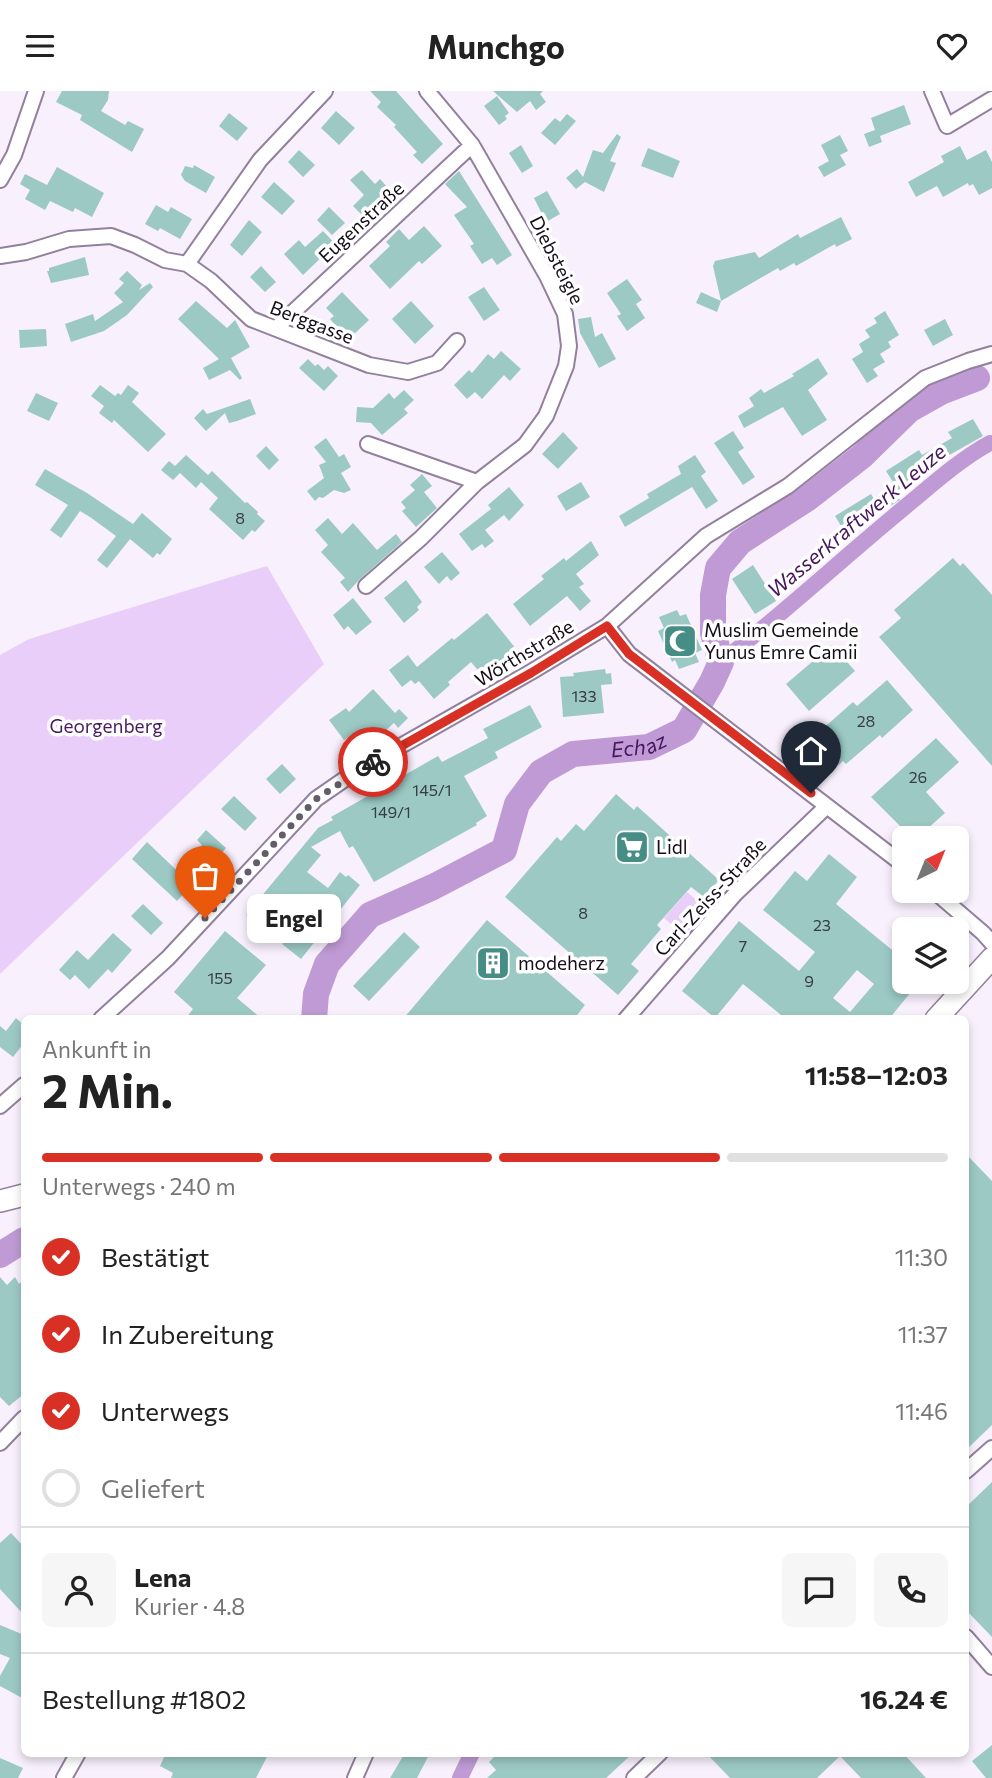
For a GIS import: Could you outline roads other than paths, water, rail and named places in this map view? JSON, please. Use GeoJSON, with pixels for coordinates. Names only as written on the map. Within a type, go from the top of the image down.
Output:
{"type":"FeatureCollection","features":[{"type":"Feature","properties":{"kind":"main road"},"geometry":{"type":"LineString","coordinates":[[940,1015],[992,958]]}},
{"type":"Feature","properties":{"kind":"main road"},"geometry":{"type":"LineString","coordinates":[[0,1201],[21,1196]]}},
{"type":"Feature","properties":{"kind":"street"},"geometry":{"type":"LineString","coordinates":[[0,180],[14,155],[36,91]]}},
{"type":"Feature","properties":{"kind":"street"},"geometry":{"type":"LineString","coordinates":[[187,264],[260,160],[325,91]]}},
{"type":"Feature","properties":{"kind":"street","name":"Diebsteigle"},"geometry":{"type":"LineString","coordinates":[[366,586],[421,538],[477,482],[525,445],[546,416],[566,366],[569,346],[562,306],[471,145],[427,91]]}},
{"type":"Feature","properties":{"kind":"street"},"geometry":{"type":"LineString","coordinates":[[932,91],[947,126],[992,99]]}},
{"type":"Feature","properties":{"kind":"street","name":"Eugenstraße"},"geometry":{"type":"LineString","coordinates":[[276,328],[471,145]]}},
{"type":"Feature","properties":{"kind":"street","name":"Berggasse"},"geometry":{"type":"LineString","coordinates":[[0,256],[26,252],[69,239],[111,236],[165,260],[187,264],[211,281],[251,319],[369,365],[408,372],[437,363],[457,341]]}},
{"type":"Feature","properties":{"kind":"street","name":"Wörthstraße"},"geometry":{"type":"LineString","coordinates":[[105,1015],[168,958],[316,799],[355,772],[531,673],[607,626],[706,536],[788,486],[925,379],[992,354]]}},
{"type":"Feature","properties":{"kind":"street"},"geometry":{"type":"LineString","coordinates":[[368,444],[477,482]]}},
{"type":"Feature","properties":{"kind":"street"},"geometry":{"type":"LineString","coordinates":[[607,626],[629,654],[892,856]]}},
{"type":"Feature","properties":{"kind":"street","name":"Carl-Zeiss-Straße"},"geometry":{"type":"LineString","coordinates":[[629,1015],[735,894],[827,806]]}},
{"type":"Feature","properties":{"kind":"street"},"geometry":{"type":"LineString","coordinates":[[948,903],[992,943]]}},
{"type":"Feature","properties":{"kind":"street"},"geometry":{"type":"LineString","coordinates":[[0,1106],[21,1088]]}},
{"type":"Feature","properties":{"kind":"street"},"geometry":{"type":"LineString","coordinates":[[0,1443],[21,1421]]}},
{"type":"Feature","properties":{"kind":"street"},"geometry":{"type":"LineString","coordinates":[[969,1468],[992,1447]]}},
{"type":"Feature","properties":{"kind":"street"},"geometry":{"type":"LineString","coordinates":[[969,1640],[992,1667]]}},
{"type":"Feature","properties":{"kind":"street"},"geometry":{"type":"LineString","coordinates":[[64,1778],[76,1757]]}},
{"type":"Feature","properties":{"kind":"street"},"geometry":{"type":"LineString","coordinates":[[355,1778],[364,1757]]}},
{"type":"Feature","properties":{"kind":"street"},"geometry":{"type":"LineString","coordinates":[[634,1778],[656,1757]]}},
{"type":"Feature","properties":{"kind":"waterway","name":"Echaz"},"geometry":{"type":"LineString","coordinates":[[314,1015],[316,994],[327,964],[370,915],[433,887],[504,850],[517,804],[541,772],[573,754],[649,747],[684,730],[721,662],[713,633],[713,595],[718,568],[740,542],[808,498],[862,456],[909,410],[943,391],[977,378]]}},
{"type":"Feature","properties":{"kind":"waterway","name":"Wasserkraftwerk Leuze"},"geometry":{"type":"LineString","coordinates":[[721,662],[936,482],[967,457],[990,443]]}},
{"type":"Feature","properties":{"kind":"waterway","name":"Echaz"},"geometry":{"type":"LineString","coordinates":[[0,1255],[21,1242]]}},
{"type":"Feature","properties":{"kind":"waterway"},"geometry":{"type":"LineString","coordinates":[[460,1778],[470,1757]]}},
{"type":"Feature","properties":{"kind":"place","name":"Muslim Gemeinde Yunus Emre Camii"},"geometry":{"type":"Point","coordinates":[680,641]}},
{"type":"Feature","properties":{"kind":"place","name":"Lidl"},"geometry":{"type":"Point","coordinates":[632,847]}},
{"type":"Feature","properties":{"kind":"place","name":"Engel"},"geometry":{"type":"Point","coordinates":[205,918]}},
{"type":"Feature","properties":{"kind":"place","name":"modeherz"},"geometry":{"type":"Point","coordinates":[493,963]}},
{"type":"Feature","properties":{"kind":"park label","name":"Georgenberg"},"geometry":{"type":"Point","coordinates":[106,726]}}]}
